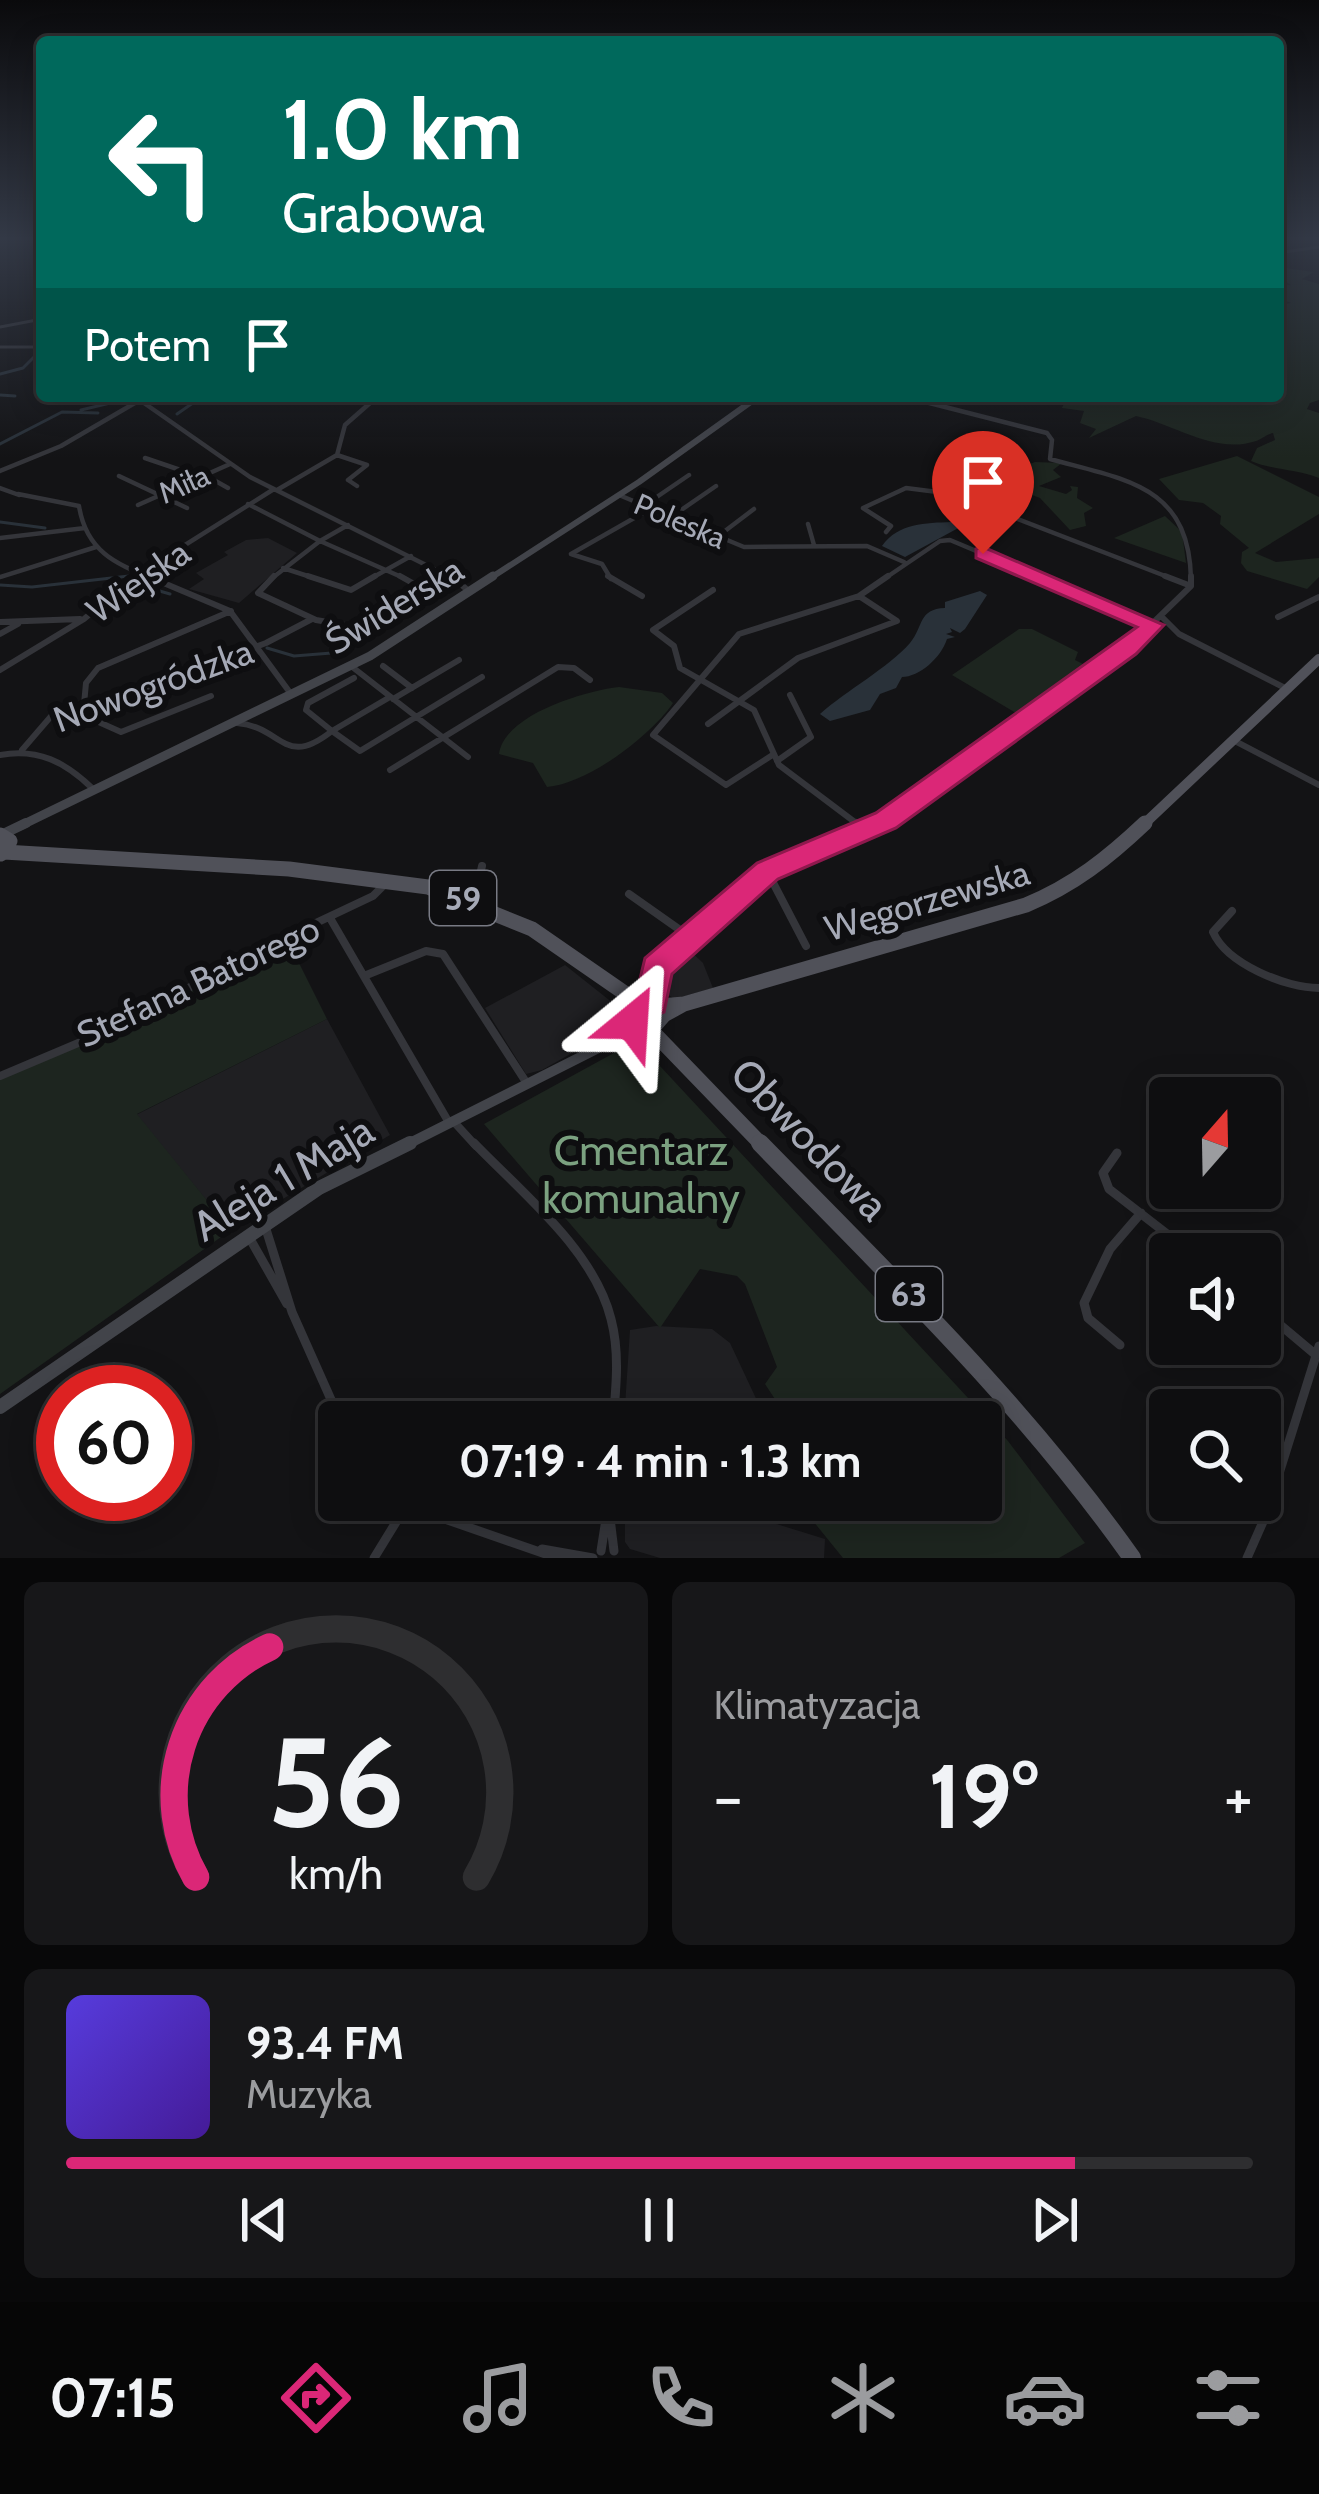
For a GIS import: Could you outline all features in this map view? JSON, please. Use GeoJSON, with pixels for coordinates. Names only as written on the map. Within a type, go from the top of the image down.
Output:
{"type":"FeatureCollection","features":[{"type":"Feature","properties":{"kind":"main road","name":"Węgorzewska"},"geometry":{"type":"LineString","coordinates":[[648,1016],[1053,895],[1093,872],[1319,658]]}},
{"type":"Feature","properties":{"kind":"main road","name":"Obwodowa"},"geometry":{"type":"LineString","coordinates":[[4,843],[389,879],[474,902],[544,936],[648,1016],[668,1045],[1005,1394],[1071,1472],[1132,1558]]}},
{"type":"Feature","properties":{"kind":"street"},"geometry":{"type":"LineString","coordinates":[[0,327],[36,321]]}},
{"type":"Feature","properties":{"kind":"street"},"geometry":{"type":"LineString","coordinates":[[0,347],[36,347]]}},
{"type":"Feature","properties":{"kind":"street"},"geometry":{"type":"LineString","coordinates":[[0,471],[29,461],[130,402]]}},
{"type":"Feature","properties":{"kind":"street"},"geometry":{"type":"LineString","coordinates":[[143,402],[230,464],[453,577],[470,592]]}},
{"type":"Feature","properties":{"kind":"street"},"geometry":{"type":"LineString","coordinates":[[357,486],[348,480],[368,469],[363,462],[337,455],[345,425],[371,402]]}},
{"type":"Feature","properties":{"kind":"street","name":"Świderska"},"geometry":{"type":"LineString","coordinates":[[4,843],[33,818],[351,666],[620,495],[751,402]]}},
{"type":"Feature","properties":{"kind":"street"},"geometry":{"type":"LineString","coordinates":[[648,1016],[657,968],[767,871],[867,831],[1127,648],[1191,586],[1187,527],[1163,498],[1050,459],[1052,436],[1047,433],[926,402]]}},
{"type":"Feature","properties":{"kind":"street","name":"Wiejska"},"geometry":{"type":"LineString","coordinates":[[0,670],[84,619],[138,574],[337,455]]}},
{"type":"Feature","properties":{"kind":"street"},"geometry":{"type":"LineString","coordinates":[[145,458],[228,488]]}},
{"type":"Feature","properties":{"kind":"street","name":"Miła"},"geometry":{"type":"LineString","coordinates":[[138,505],[230,464]]}},
{"type":"Feature","properties":{"kind":"street"},"geometry":{"type":"LineString","coordinates":[[642,596],[609,578],[602,564],[571,554],[648,507],[689,475]]}},
{"type":"Feature","properties":{"kind":"street"},"geometry":{"type":"LineString","coordinates":[[119,476],[187,508]]}},
{"type":"Feature","properties":{"kind":"street"},"geometry":{"type":"LineString","coordinates":[[886,532],[891,526],[863,508],[898,486],[914,485],[953,494],[1191,586]]}},
{"type":"Feature","properties":{"kind":"street"},"geometry":{"type":"LineString","coordinates":[[671,517],[716,486]]}},
{"type":"Feature","properties":{"kind":"street"},"geometry":{"type":"LineString","coordinates":[[0,488],[78,509],[96,547],[138,574],[231,611],[291,694]]}},
{"type":"Feature","properties":{"kind":"street","name":"Poleska"},"geometry":{"type":"LineString","coordinates":[[620,495],[744,547],[867,545],[904,562]]}},
{"type":"Feature","properties":{"kind":"street"},"geometry":{"type":"LineString","coordinates":[[248,505],[319,541],[422,588],[424,600],[374,630],[315,620],[258,595],[283,568],[319,541],[348,525]]}},
{"type":"Feature","properties":{"kind":"street"},"geometry":{"type":"LineString","coordinates":[[717,537],[754,509]]}},
{"type":"Feature","properties":{"kind":"street"},"geometry":{"type":"LineString","coordinates":[[808,524],[814,545]]}},
{"type":"Feature","properties":{"kind":"street"},"geometry":{"type":"LineString","coordinates":[[1175,529],[1187,527]]}},
{"type":"Feature","properties":{"kind":"street"},"geometry":{"type":"LineString","coordinates":[[0,538],[86,529]]}},
{"type":"Feature","properties":{"kind":"street"},"geometry":{"type":"LineString","coordinates":[[790,695],[811,737],[726,785],[653,735],[728,644],[749,628],[859,596],[904,562],[950,540],[1153,625]]}},
{"type":"Feature","properties":{"kind":"street"},"geometry":{"type":"LineString","coordinates":[[0,577],[96,547]]}},
{"type":"Feature","properties":{"kind":"street"},"geometry":{"type":"LineString","coordinates":[[283,568],[351,590],[411,556]]}},
{"type":"Feature","properties":{"kind":"street"},"geometry":{"type":"LineString","coordinates":[[712,590],[653,627],[676,649],[677,665],[757,713],[775,758],[867,831]]}},
{"type":"Feature","properties":{"kind":"street"},"geometry":{"type":"LineString","coordinates":[[708,724],[805,655],[897,621],[859,596]]}},
{"type":"Feature","properties":{"kind":"street"},"geometry":{"type":"LineString","coordinates":[[1278,617],[1319,597]]}},
{"type":"Feature","properties":{"kind":"street"},"geometry":{"type":"LineString","coordinates":[[211,696],[117,732],[86,719],[84,706],[86,683],[95,670],[231,611]]}},
{"type":"Feature","properties":{"kind":"street"},"geometry":{"type":"LineString","coordinates":[[1162,617],[1179,634],[1287,689]]}},
{"type":"Feature","properties":{"kind":"street"},"geometry":{"type":"LineString","coordinates":[[0,622],[84,619]]}},
{"type":"Feature","properties":{"kind":"street","name":"Nowogródzka"},"geometry":{"type":"LineString","coordinates":[[0,754],[22,751],[45,719],[119,698],[315,620]]}},
{"type":"Feature","properties":{"kind":"street"},"geometry":{"type":"LineString","coordinates":[[0,634],[19,622]]}},
{"type":"Feature","properties":{"kind":"street"},"geometry":{"type":"LineString","coordinates":[[234,721],[253,722],[295,751],[459,660]]}},
{"type":"Feature","properties":{"kind":"street"},"geometry":{"type":"LineString","coordinates":[[351,666],[468,757]]}},
{"type":"Feature","properties":{"kind":"street"},"geometry":{"type":"LineString","coordinates":[[383,666],[412,688]]}},
{"type":"Feature","properties":{"kind":"street"},"geometry":{"type":"LineString","coordinates":[[390,770],[558,667],[574,668],[590,680]]}},
{"type":"Feature","properties":{"kind":"street"},"geometry":{"type":"LineString","coordinates":[[354,678],[306,706],[360,751],[482,677]]}},
{"type":"Feature","properties":{"kind":"street"},"geometry":{"type":"LineString","coordinates":[[1233,740],[1319,785]]}},
{"type":"Feature","properties":{"kind":"street"},"geometry":{"type":"LineString","coordinates":[[22,751],[58,760],[92,788]]}},
{"type":"Feature","properties":{"kind":"street"},"geometry":{"type":"LineString","coordinates":[[474,902],[482,866]]}},
{"type":"Feature","properties":{"kind":"street"},"geometry":{"type":"LineString","coordinates":[[767,871],[806,946]]}},
{"type":"Feature","properties":{"kind":"street","name":"Stefana Batorego"},"geometry":{"type":"LineString","coordinates":[[0,1076],[44,1053],[142,1016],[227,965],[380,892],[389,879]]}},
{"type":"Feature","properties":{"kind":"street"},"geometry":{"type":"LineString","coordinates":[[628,894],[690,937]]}},
{"type":"Feature","properties":{"kind":"street"},"geometry":{"type":"LineString","coordinates":[[1232,911],[1213,932],[1219,946],[1293,988],[1319,988]]}},
{"type":"Feature","properties":{"kind":"street"},"geometry":{"type":"LineString","coordinates":[[330,918],[426,1091],[574,1255],[604,1298],[616,1340],[615,1401]]}},
{"type":"Feature","properties":{"kind":"street"},"geometry":{"type":"LineString","coordinates":[[364,976],[426,952],[443,954],[526,1082]]}},
{"type":"Feature","properties":{"kind":"street","name":"Aleja 1 Maja"},"geometry":{"type":"LineString","coordinates":[[0,1407],[247,1234],[348,1172],[648,1016]]}},
{"type":"Feature","properties":{"kind":"street"},"geometry":{"type":"LineString","coordinates":[[1117,1153],[1103,1178],[1109,1189],[1166,1233]]}},
{"type":"Feature","properties":{"kind":"street"},"geometry":{"type":"LineString","coordinates":[[1120,1345],[1088,1318],[1084,1303],[1110,1249],[1141,1213]]}},
{"type":"Feature","properties":{"kind":"street"},"geometry":{"type":"LineString","coordinates":[[264,1223],[292,1312]]}},
{"type":"Feature","properties":{"kind":"street"},"geometry":{"type":"LineString","coordinates":[[247,1234],[292,1312],[332,1401]]}},
{"type":"Feature","properties":{"kind":"street"},"geometry":{"type":"LineString","coordinates":[[1247,1558],[1266,1515],[1318,1350],[1281,1323]]}},
{"type":"Feature","properties":{"kind":"street"},"geometry":{"type":"LineString","coordinates":[[374,1558],[396,1521]]}},
{"type":"Feature","properties":{"kind":"street"},"geometry":{"type":"LineString","coordinates":[[450,1521],[557,1558]]}},
{"type":"Feature","properties":{"kind":"street"},"geometry":{"type":"LineString","coordinates":[[533,1548],[604,1555],[607,1521]]}},
{"type":"Feature","properties":{"kind":"shaded area"},"geometry":{"type":"Polygon","coordinates":[[[951,522],[962,526],[905,557],[882,546],[904,529],[951,522]]]}},
{"type":"Feature","properties":{"kind":"shaded area"},"geometry":{"type":"Polygon","coordinates":[[[268,538],[297,553],[239,603],[189,589],[204,579],[196,573],[228,555],[224,552],[246,540],[268,538]]]}},
{"type":"Feature","properties":{"kind":"shaded area"},"geometry":{"type":"Polygon","coordinates":[[[980,591],[987,595],[965,629],[960,633],[950,628],[952,632],[946,634],[955,637],[947,639],[929,665],[902,677],[896,688],[880,694],[870,710],[830,721],[820,714],[901,652],[930,612],[980,591]]]}},
{"type":"Feature","properties":{"kind":"shaded area"},"geometry":{"type":"Polygon","coordinates":[[[686,947],[703,963],[713,988],[675,999],[661,991],[661,971],[686,947]]]}},
{"type":"Feature","properties":{"kind":"shaded area"},"geometry":{"type":"Polygon","coordinates":[[[565,965],[618,1007],[618,1027],[542,1070],[526,1074],[485,1008],[565,965]]]}},
{"type":"Feature","properties":{"kind":"shaded area"},"geometry":{"type":"Polygon","coordinates":[[[327,1019],[390,1135],[231,1230],[136,1115],[327,1019]]]}},
{"type":"Feature","properties":{"kind":"shaded area"},"geometry":{"type":"Polygon","coordinates":[[[656,1326],[712,1329],[730,1343],[757,1401],[625,1401],[630,1330],[656,1326]]]}},
{"type":"Feature","properties":{"kind":"shaded area"},"geometry":{"type":"Polygon","coordinates":[[[625,1521],[770,1521],[825,1539],[824,1558],[660,1558],[630,1549],[625,1542],[625,1521]]]}},
{"type":"Feature","properties":{"kind":"green space"},"geometry":{"type":"Polygon","coordinates":[[[1284,313],[1319,313],[1319,400],[1307,409],[1319,413],[1319,478],[1251,461],[1257,448],[1275,440],[1273,433],[1256,441],[1225,444],[1136,416],[1089,438],[1096,429],[1080,423],[1084,411],[1062,408],[1065,402],[1284,402],[1284,313]]]}},
{"type":"Feature","properties":{"kind":"green space"},"geometry":{"type":"Polygon","coordinates":[[[1237,456],[1319,497],[1319,514],[1255,553],[1276,562],[1319,558],[1319,577],[1307,589],[1247,571],[1241,563],[1242,552],[1249,548],[1220,524],[1221,516],[1203,503],[1179,500],[1159,479],[1237,456]]]}},
{"type":"Feature","properties":{"kind":"green space"},"geometry":{"type":"Polygon","coordinates":[[[1035,462],[1062,463],[1053,470],[1061,477],[1039,486],[1066,494],[1070,486],[1078,487],[1077,498],[1093,508],[1084,513],[1086,526],[1070,530],[1040,498],[990,479],[1035,462]]]}},
{"type":"Feature","properties":{"kind":"green space"},"geometry":{"type":"Polygon","coordinates":[[[1165,516],[1182,532],[1186,563],[1114,538],[1165,516]]]}},
{"type":"Feature","properties":{"kind":"green space"},"geometry":{"type":"Polygon","coordinates":[[[1019,629],[1032,629],[1078,652],[1075,660],[1091,668],[1021,716],[952,675],[1019,629]]]}},
{"type":"Feature","properties":{"kind":"green space"},"geometry":{"type":"Polygon","coordinates":[[[619,687],[662,693],[673,703],[634,743],[599,768],[547,787],[533,763],[499,754],[504,740],[530,717],[567,700],[619,687]]]}},
{"type":"Feature","properties":{"kind":"green space"},"geometry":{"type":"Polygon","coordinates":[[[287,939],[327,1019],[137,1114],[231,1230],[0,1394],[0,1078],[116,1030],[287,939]]]}},
{"type":"Feature","properties":{"kind":"green space","name":"Cmentarz komunalny"},"geometry":{"type":"Polygon","coordinates":[[[623,1048],[647,1052],[971,1401],[776,1401],[765,1384],[777,1367],[745,1284],[737,1276],[700,1269],[660,1328],[484,1124],[623,1048]]]}},
{"type":"Feature","properties":{"kind":"green space","name":"Cmentarz komunalny"},"geometry":{"type":"Polygon","coordinates":[[[1002,1435],[1085,1543],[1059,1558],[843,1558],[813,1521],[1002,1521],[1002,1435]]]}},
{"type":"Feature","properties":{"kind":"waterway"},"geometry":{"type":"LineString","coordinates":[[0,374],[23,368],[36,355]]}},
{"type":"Feature","properties":{"kind":"waterway"},"geometry":{"type":"LineString","coordinates":[[0,395],[15,396]]}},
{"type":"Feature","properties":{"kind":"waterway"},"geometry":{"type":"LineString","coordinates":[[81,410],[114,402]]}},
{"type":"Feature","properties":{"kind":"waterway"},"geometry":{"type":"LineString","coordinates":[[177,414],[194,402]]}},
{"type":"Feature","properties":{"kind":"waterway"},"geometry":{"type":"LineString","coordinates":[[0,444],[62,412],[98,413]]}},
{"type":"Feature","properties":{"kind":"waterway"},"geometry":{"type":"LineString","coordinates":[[0,522],[45,528]]}},
{"type":"Feature","properties":{"kind":"waterway"},"geometry":{"type":"LineString","coordinates":[[0,585],[32,587],[129,576]]}},
{"type":"Feature","properties":{"kind":"waterway"},"geometry":{"type":"LineString","coordinates":[[139,585],[170,594]]}},
{"type":"Feature","properties":{"kind":"waterway"},"geometry":{"type":"LineString","coordinates":[[267,648],[294,656],[344,652]]}},
{"type":"Feature","properties":{"kind":"route"},"geometry":{"type":"LineString","coordinates":[[632,1022],[633,1009],[652,1002],[657,968],[767,871],[886,821],[1153,625],[983,554]]}}]}
